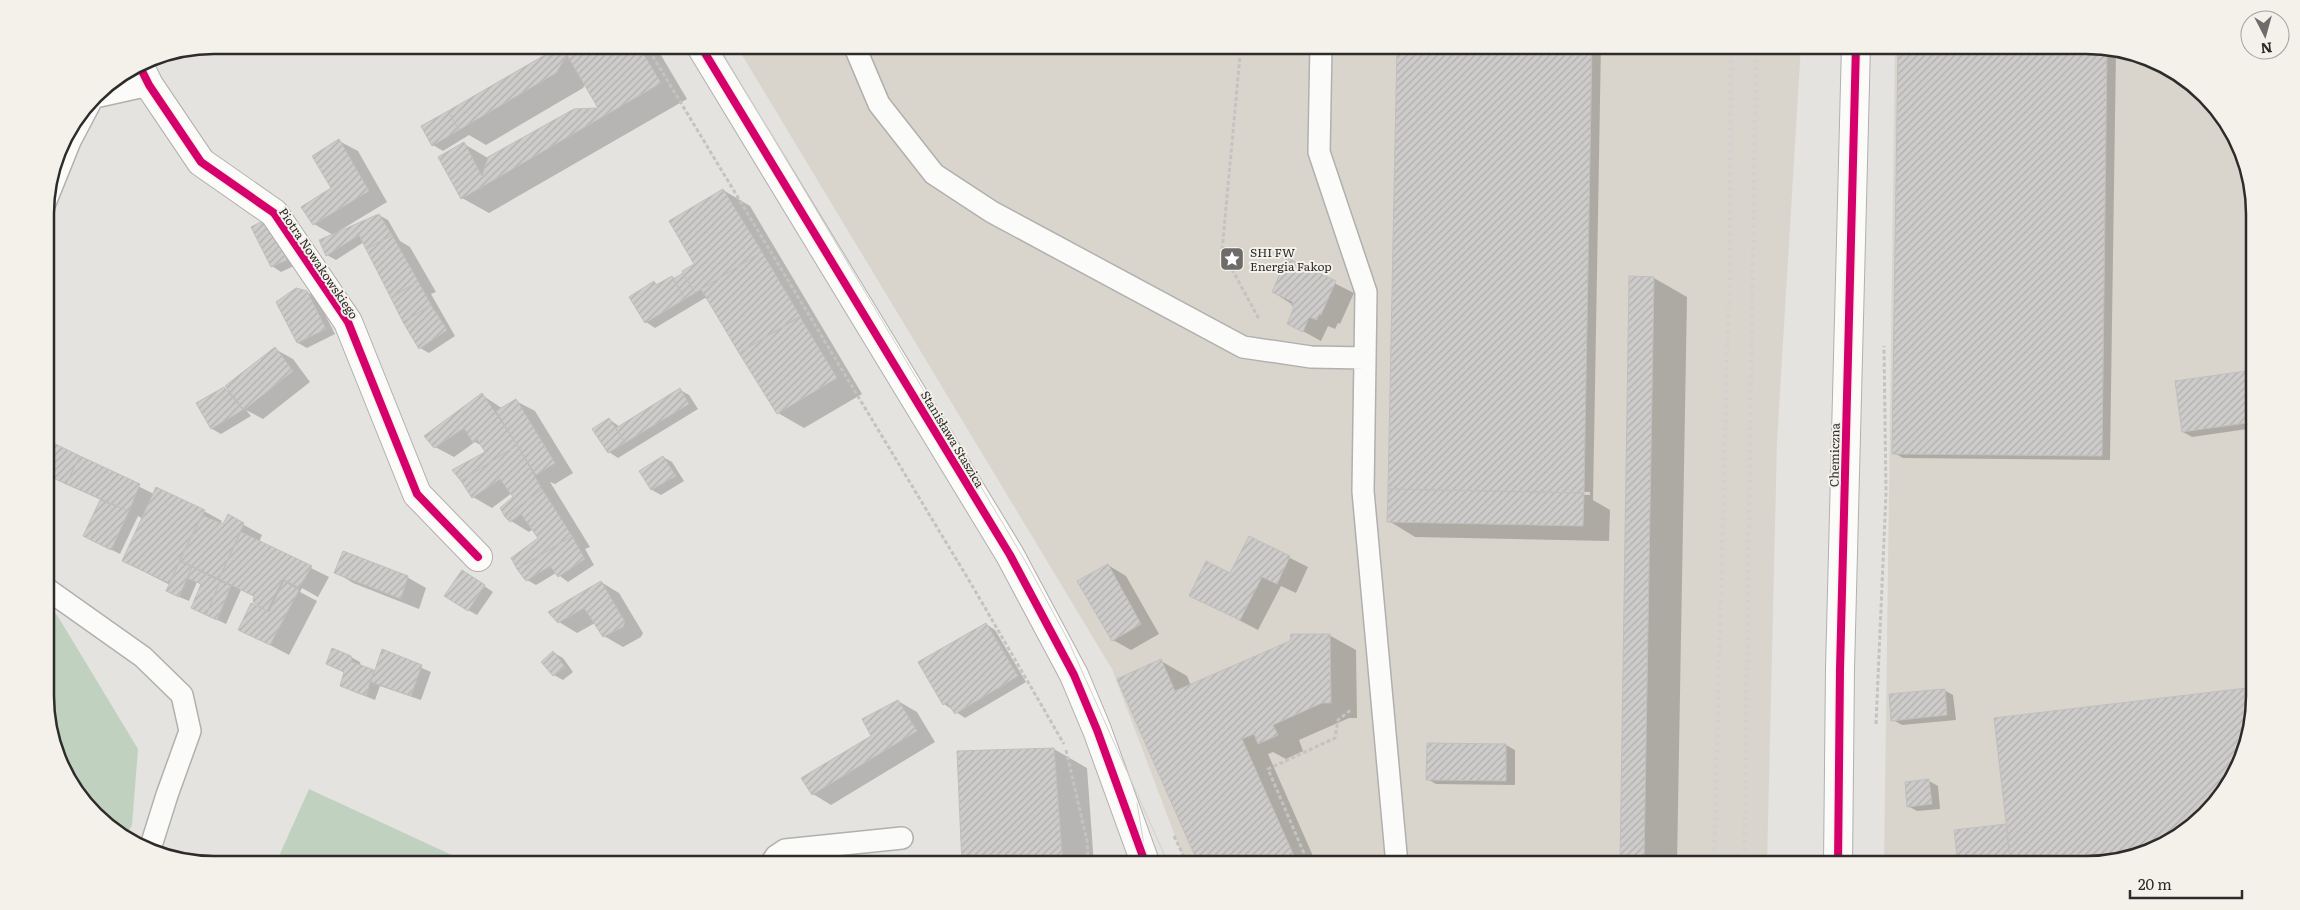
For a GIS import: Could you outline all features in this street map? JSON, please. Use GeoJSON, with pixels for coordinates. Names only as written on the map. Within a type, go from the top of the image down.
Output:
{"type":"FeatureCollection","features":[{"type":"Feature","properties":{"kind":"street","name":"Stanisława Staszica"},"geometry":{"type":"LineString","coordinates":[[705,54],[1010,555],[1074,675],[1097,730],[1143,856]]}},
{"type":"Feature","properties":{"kind":"street","name":"Chemiczna"},"geometry":{"type":"LineString","coordinates":[[1838,856],[1840,669],[1856,54]]}},
{"type":"Feature","properties":{"kind":"street","name":"Piotra Nowakowskiego"},"geometry":{"type":"LineString","coordinates":[[144,75],[202,162],[274,214],[348,322],[417,494],[478,557]]}},
{"type":"Feature","properties":{"kind":"lane"},"geometry":{"type":"LineString","coordinates":[[858,54],[879,104],[934,174],[992,212],[1242,347],[1311,357],[1365,358]]}},
{"type":"Feature","properties":{"kind":"lane"},"geometry":{"type":"LineString","coordinates":[[1321,54],[1319,152],[1366,292],[1363,491],[1396,856]]}},
{"type":"Feature","properties":{"kind":"lane"},"geometry":{"type":"LineString","coordinates":[[117,87],[144,75]]}},
{"type":"Feature","properties":{"kind":"lane"},"geometry":{"type":"LineString","coordinates":[[54,593],[143,657],[182,696],[190,731],[152,843]]}},
{"type":"Feature","properties":{"kind":"lane"},"geometry":{"type":"LineString","coordinates":[[776,856],[785,850],[902,838]]}},
{"type":"Feature","properties":{"kind":"path"},"geometry":{"type":"LineString","coordinates":[[651,54],[964,573],[1065,746],[1087,841],[1088,856]]}},
{"type":"Feature","properties":{"kind":"path"},"geometry":{"type":"LineString","coordinates":[[1240,54],[1222,251],[1262,324]]}},
{"type":"Feature","properties":{"kind":"path"},"geometry":{"type":"LineString","coordinates":[[1875,732],[1886,493],[1884,345]]}},
{"type":"Feature","properties":{"kind":"path"},"geometry":{"type":"LineString","coordinates":[[1305,856],[1268,769],[1335,738],[1338,720],[1354,707]]}},
{"type":"Feature","properties":{"kind":"shaded area","name":"SHI FW Energia Fakop"},"geometry":{"type":"Polygon","coordinates":[[[741,54],[1800,54],[1777,442],[1767,856],[1183,856],[1112,669],[741,54]]]}},
{"type":"Feature","properties":{"kind":"shaded area"},"geometry":{"type":"Polygon","coordinates":[[[1895,54],[2086,54],[2107,55],[2137,62],[2157,70],[2175,81],[2206,108],[2230,143],[2241,173],[2245,193],[2246,696],[2245,717],[2238,747],[2230,767],[2219,785],[2199,809],[2166,835],[2127,851],[2096,856],[1884,856],[1895,54]]]}},
{"type":"Feature","properties":{"kind":"green space"},"geometry":{"type":"Polygon","coordinates":[[[54,613],[138,749],[132,825],[129,831],[108,816],[94,802],[70,767],[62,747],[54,706],[54,613]]]}},
{"type":"Feature","properties":{"kind":"green space"},"geometry":{"type":"Polygon","coordinates":[[[309,789],[454,856],[279,856],[309,789]]]}},
{"type":"Feature","properties":{"kind":"building"},"geometry":{"type":"Polygon","coordinates":[[[546,54],[643,54],[661,83],[461,199],[438,157],[464,142],[482,176],[488,157],[574,109],[598,108],[567,55],[556,73],[459,130],[448,111],[546,54]]]}},
{"type":"Feature","properties":{"kind":"building"},"geometry":{"type":"Polygon","coordinates":[[[1397,54],[1592,54],[1584,493],[1388,489],[1397,54]]]}},
{"type":"Feature","properties":{"kind":"building"},"geometry":{"type":"Polygon","coordinates":[[[1898,54],[2107,55],[2102,456],[1892,454],[1898,54]]]}},
{"type":"Feature","properties":{"kind":"building"},"geometry":{"type":"Polygon","coordinates":[[[448,111],[459,130],[432,146],[421,126],[448,111]]]}},
{"type":"Feature","properties":{"kind":"building"},"geometry":{"type":"Polygon","coordinates":[[[339,139],[369,191],[313,225],[301,207],[331,188],[312,156],[339,139]]]}},
{"type":"Feature","properties":{"kind":"building"},"geometry":{"type":"Polygon","coordinates":[[[723,189],[762,252],[695,293],[682,271],[694,264],[669,221],[723,189]]]}},
{"type":"Feature","properties":{"kind":"building"},"geometry":{"type":"Polygon","coordinates":[[[379,214],[392,235],[366,249],[359,235],[326,256],[319,240],[379,214]]]}},
{"type":"Feature","properties":{"kind":"building"},"geometry":{"type":"Polygon","coordinates":[[[267,219],[287,260],[271,267],[251,227],[267,219]]]}},
{"type":"Feature","properties":{"kind":"building"},"geometry":{"type":"Polygon","coordinates":[[[392,235],[418,281],[391,298],[366,249],[392,235]]]}},
{"type":"Feature","properties":{"kind":"building"},"geometry":{"type":"Polygon","coordinates":[[[762,252],[800,316],[739,353],[701,289],[762,252]]]}},
{"type":"Feature","properties":{"kind":"building"},"geometry":{"type":"Polygon","coordinates":[[[1287,258],[1336,281],[1321,315],[1319,314],[1317,320],[1309,317],[1303,332],[1287,324],[1294,307],[1291,305],[1293,302],[1272,292],[1287,258]]]}},
{"type":"Feature","properties":{"kind":"building"},"geometry":{"type":"Polygon","coordinates":[[[683,273],[695,293],[685,299],[673,279],[683,273]]]}},
{"type":"Feature","properties":{"kind":"building"},"geometry":{"type":"Polygon","coordinates":[[[672,276],[685,299],[645,323],[629,297],[654,281],[656,285],[672,276]]]}},
{"type":"Feature","properties":{"kind":"building"},"geometry":{"type":"Polygon","coordinates":[[[1629,276],[1654,277],[1644,856],[1620,856],[1629,276]]]}},
{"type":"Feature","properties":{"kind":"building"},"geometry":{"type":"Polygon","coordinates":[[[418,281],[431,305],[403,322],[391,298],[418,281]]]}},
{"type":"Feature","properties":{"kind":"building"},"geometry":{"type":"Polygon","coordinates":[[[296,288],[307,291],[326,329],[297,343],[276,302],[296,288]]]}},
{"type":"Feature","properties":{"kind":"building"},"geometry":{"type":"Polygon","coordinates":[[[431,305],[447,330],[419,349],[403,322],[431,305]]]}},
{"type":"Feature","properties":{"kind":"building"},"geometry":{"type":"Polygon","coordinates":[[[800,317],[837,378],[777,414],[739,353],[800,317]]]}},
{"type":"Feature","properties":{"kind":"building"},"geometry":{"type":"Polygon","coordinates":[[[275,347],[293,371],[244,410],[225,386],[275,347]]]}},
{"type":"Feature","properties":{"kind":"building"},"geometry":{"type":"Polygon","coordinates":[[[2246,371],[2246,423],[2182,432],[2175,381],[2246,371]]]}},
{"type":"Feature","properties":{"kind":"building"},"geometry":{"type":"Polygon","coordinates":[[[224,387],[243,410],[211,429],[196,403],[224,387]]]}},
{"type":"Feature","properties":{"kind":"building"},"geometry":{"type":"Polygon","coordinates":[[[680,388],[689,404],[625,443],[616,428],[680,388]]]}},
{"type":"Feature","properties":{"kind":"building"},"geometry":{"type":"Polygon","coordinates":[[[482,393],[517,445],[461,481],[452,470],[485,452],[477,439],[473,443],[464,428],[434,448],[424,436],[482,393]]]}},
{"type":"Feature","properties":{"kind":"building"},"geometry":{"type":"Polygon","coordinates":[[[516,399],[555,463],[536,475],[496,411],[516,399]]]}},
{"type":"Feature","properties":{"kind":"building"},"geometry":{"type":"Polygon","coordinates":[[[609,418],[625,443],[608,453],[592,429],[609,418]]]}},
{"type":"Feature","properties":{"kind":"building"},"geometry":{"type":"Polygon","coordinates":[[[54,443],[80,456],[66,484],[54,478],[54,443]]]}},
{"type":"Feature","properties":{"kind":"building"},"geometry":{"type":"Polygon","coordinates":[[[517,445],[542,489],[505,517],[500,508],[513,497],[500,479],[472,498],[461,481],[517,445]]]}},
{"type":"Feature","properties":{"kind":"building"},"geometry":{"type":"Polygon","coordinates":[[[80,456],[140,484],[129,511],[66,484],[80,456]]]}},
{"type":"Feature","properties":{"kind":"building"},"geometry":{"type":"Polygon","coordinates":[[[663,456],[676,476],[651,490],[639,471],[663,456]]]}},
{"type":"Feature","properties":{"kind":"building"},"geometry":{"type":"Polygon","coordinates":[[[156,487],[205,510],[169,583],[122,561],[156,487]]]}},
{"type":"Feature","properties":{"kind":"building"},"geometry":{"type":"Polygon","coordinates":[[[542,489],[572,536],[517,569],[511,558],[538,538],[521,514],[510,522],[505,517],[542,489]]]}},
{"type":"Feature","properties":{"kind":"building"},"geometry":{"type":"Polygon","coordinates":[[[1388,489],[1584,493],[1583,526],[1387,522],[1388,489]]]}},
{"type":"Feature","properties":{"kind":"building"},"geometry":{"type":"Polygon","coordinates":[[[100,500],[129,511],[111,550],[83,536],[100,500]]]}},
{"type":"Feature","properties":{"kind":"building"},"geometry":{"type":"Polygon","coordinates":[[[228,514],[244,523],[219,579],[179,560],[202,515],[223,524],[228,514]]]}},
{"type":"Feature","properties":{"kind":"building"},"geometry":{"type":"Polygon","coordinates":[[[241,532],[312,566],[299,588],[283,579],[267,611],[253,602],[254,596],[219,579],[241,532]]]}},
{"type":"Feature","properties":{"kind":"building"},"geometry":{"type":"Polygon","coordinates":[[[572,536],[585,559],[558,577],[550,566],[526,581],[517,569],[572,536]]]}},
{"type":"Feature","properties":{"kind":"building"},"geometry":{"type":"Polygon","coordinates":[[[1249,536],[1290,556],[1277,584],[1262,577],[1240,620],[1189,596],[1206,561],[1230,573],[1249,536]]]}},
{"type":"Feature","properties":{"kind":"building"},"geometry":{"type":"Polygon","coordinates":[[[343,551],[408,576],[401,599],[334,573],[343,551]]]}},
{"type":"Feature","properties":{"kind":"building"},"geometry":{"type":"Polygon","coordinates":[[[180,561],[192,567],[179,597],[166,591],[180,561]]]}},
{"type":"Feature","properties":{"kind":"building"},"geometry":{"type":"Polygon","coordinates":[[[1108,564],[1141,624],[1112,641],[1077,581],[1108,564]]]}},
{"type":"Feature","properties":{"kind":"building"},"geometry":{"type":"Polygon","coordinates":[[[192,567],[220,581],[206,615],[191,608],[201,584],[187,578],[192,567]]]}},
{"type":"Feature","properties":{"kind":"building"},"geometry":{"type":"Polygon","coordinates":[[[462,570],[485,585],[468,611],[444,596],[462,570]]]}},
{"type":"Feature","properties":{"kind":"building"},"geometry":{"type":"Polygon","coordinates":[[[220,581],[231,586],[217,620],[206,615],[220,581]]]}},
{"type":"Feature","properties":{"kind":"building"},"geometry":{"type":"Polygon","coordinates":[[[284,581],[299,590],[270,645],[238,630],[251,603],[269,612],[284,581]]]}},
{"type":"Feature","properties":{"kind":"building"},"geometry":{"type":"Polygon","coordinates":[[[601,581],[625,622],[623,627],[603,637],[584,608],[558,623],[548,612],[601,581]]]}},
{"type":"Feature","properties":{"kind":"building"},"geometry":{"type":"Polygon","coordinates":[[[986,623],[1018,676],[955,714],[947,702],[943,705],[918,662],[986,623]]]}},
{"type":"Feature","properties":{"kind":"building"},"geometry":{"type":"Polygon","coordinates":[[[1291,634],[1330,634],[1331,703],[1322,703],[1273,725],[1278,735],[1258,744],[1254,734],[1242,739],[1294,856],[1195,856],[1117,679],[1161,659],[1175,691],[1290,641],[1291,634]]]}},
{"type":"Feature","properties":{"kind":"building"},"geometry":{"type":"Polygon","coordinates":[[[332,648],[351,656],[352,662],[374,670],[366,696],[340,686],[344,672],[326,664],[332,648]]]}},
{"type":"Feature","properties":{"kind":"building"},"geometry":{"type":"Polygon","coordinates":[[[382,649],[422,665],[411,696],[371,682],[382,649]]]}},
{"type":"Feature","properties":{"kind":"building"},"geometry":{"type":"Polygon","coordinates":[[[553,651],[565,667],[553,676],[541,662],[553,651]]]}},
{"type":"Feature","properties":{"kind":"building"},"geometry":{"type":"Polygon","coordinates":[[[2246,688],[2245,717],[2238,747],[2230,767],[2219,785],[2199,809],[2166,835],[2147,844],[2127,851],[2096,856],[2010,856],[1994,718],[2246,688]]]}},
{"type":"Feature","properties":{"kind":"building"},"geometry":{"type":"Polygon","coordinates":[[[1945,689],[1947,715],[1891,721],[1889,694],[1945,689]]]}},
{"type":"Feature","properties":{"kind":"building"},"geometry":{"type":"Polygon","coordinates":[[[898,700],[917,731],[812,795],[801,778],[871,736],[862,719],[898,700]]]}},
{"type":"Feature","properties":{"kind":"building"},"geometry":{"type":"Polygon","coordinates":[[[1427,743],[1506,744],[1506,781],[1426,780],[1427,743]]]}},
{"type":"Feature","properties":{"kind":"building"},"geometry":{"type":"Polygon","coordinates":[[[1054,748],[1062,856],[962,856],[957,751],[1054,748]]]}},
{"type":"Feature","properties":{"kind":"building"},"geometry":{"type":"Polygon","coordinates":[[[1929,779],[1932,804],[1907,807],[1905,782],[1929,779]]]}},
{"type":"Feature","properties":{"kind":"building"},"geometry":{"type":"Polygon","coordinates":[[[2006,824],[2010,856],[1957,856],[1954,830],[2006,824]]]}},
{"type":"Feature","properties":{"kind":"tram line"},"geometry":{"type":"LineString","coordinates":[[723,54],[1027,564],[1068,640],[1165,856]]}},
{"type":"Feature","properties":{"kind":"tram line"},"geometry":{"type":"LineString","coordinates":[[1137,803],[1144,856]]}},
{"type":"Feature","properties":{"kind":"railway"},"geometry":{"type":"LineString","coordinates":[[1714,856],[1730,250],[1731,54]]}},
{"type":"Feature","properties":{"kind":"railway"},"geometry":{"type":"LineString","coordinates":[[1744,856],[1756,54]]}},
{"type":"Feature","properties":{"kind":"cycle path"},"geometry":{"type":"LineString","coordinates":[[705,54],[1010,555],[1074,675],[1097,730],[1143,856]]}},
{"type":"Feature","properties":{"kind":"cycle path"},"geometry":{"type":"LineString","coordinates":[[1838,856],[1840,669],[1856,54]]}},
{"type":"Feature","properties":{"kind":"cycle path"},"geometry":{"type":"LineString","coordinates":[[142,71],[149,85],[201,162],[274,213],[348,322],[417,494],[478,557]]}},
{"type":"Feature","properties":{"kind":"place","name":"SHI FW Energia Fakop"},"geometry":{"type":"Point","coordinates":[1232,259]}}]}
